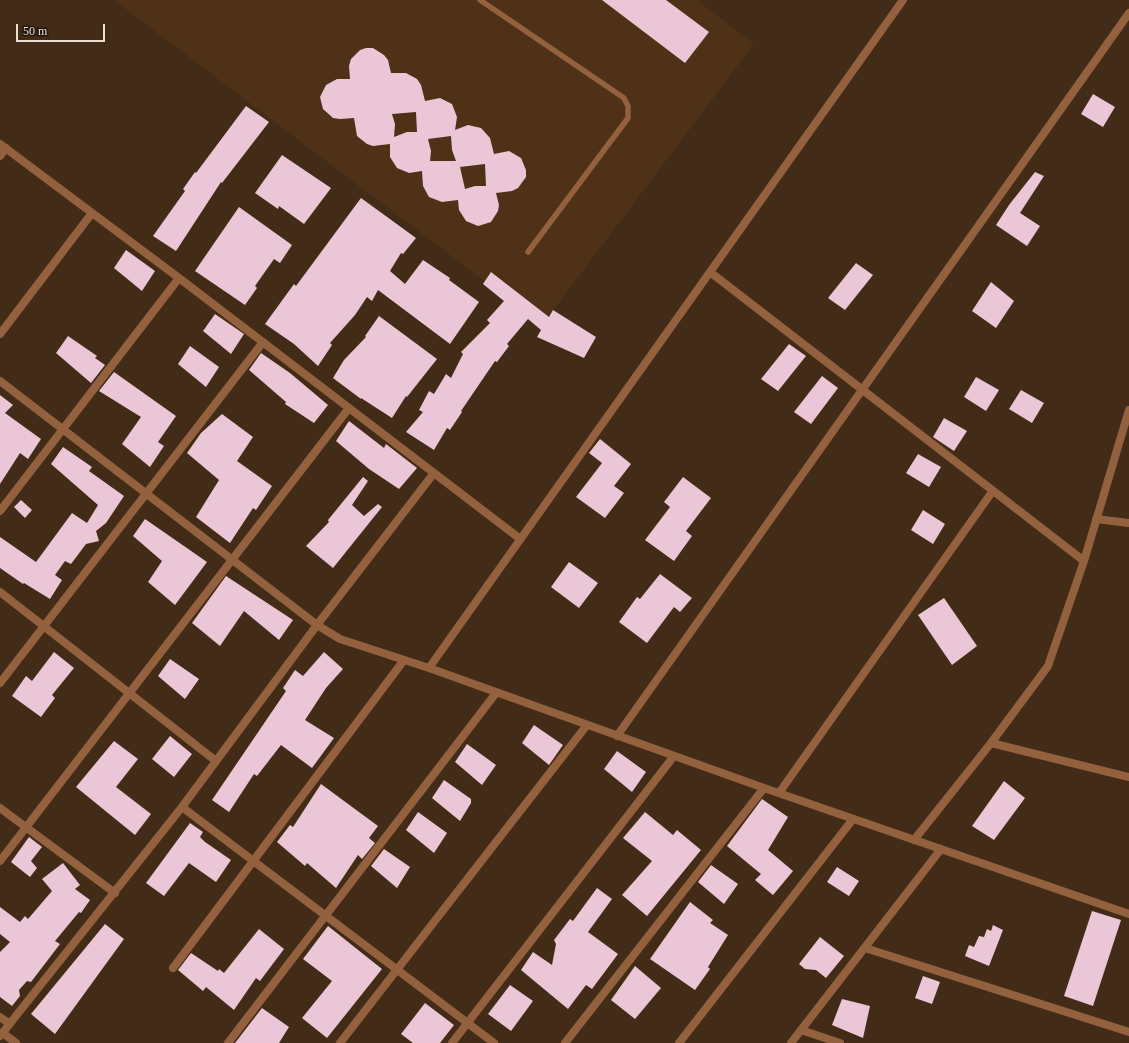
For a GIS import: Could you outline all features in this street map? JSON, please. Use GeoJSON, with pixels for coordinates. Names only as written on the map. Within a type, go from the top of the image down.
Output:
{"type":"FeatureCollection","features":[{"type":"Feature","properties":{"kind":"street"},"geometry":{"type":"LineString","coordinates":[[429,668],[519,538],[903,0]]}},
{"type":"Feature","properties":{"kind":"street"},"geometry":{"type":"LineString","coordinates":[[617,736],[1129,13]]}},
{"type":"Feature","properties":{"kind":"street"},"geometry":{"type":"LineString","coordinates":[[0,156],[3,146],[179,278],[519,538]]}},
{"type":"Feature","properties":{"kind":"street"},"geometry":{"type":"LineString","coordinates":[[0,334],[92,213]]}},
{"type":"Feature","properties":{"kind":"street"},"geometry":{"type":"LineString","coordinates":[[710,272],[862,388],[992,492],[1084,560]]}},
{"type":"Feature","properties":{"kind":"street"},"geometry":{"type":"LineString","coordinates":[[0,511],[179,278]]}},
{"type":"Feature","properties":{"kind":"street"},"geometry":{"type":"LineString","coordinates":[[0,683],[263,342]]}},
{"type":"Feature","properties":{"kind":"street"},"geometry":{"type":"LineString","coordinates":[[0,381],[317,625],[340,639],[429,668],[587,726],[1129,914]]}},
{"type":"Feature","properties":{"kind":"street"},"geometry":{"type":"LineString","coordinates":[[0,861],[349,408]]}},
{"type":"Feature","properties":{"kind":"street"},"geometry":{"type":"LineString","coordinates":[[914,840],[991,743],[1048,666],[1084,560],[1129,410]]}},
{"type":"Feature","properties":{"kind":"street"},"geometry":{"type":"LineString","coordinates":[[16,1043],[1,1034],[115,893],[182,807],[317,625],[434,473]]}},
{"type":"Feature","properties":{"kind":"street"},"geometry":{"type":"LineString","coordinates":[[779,793],[992,492]]}},
{"type":"Feature","properties":{"kind":"street"},"geometry":{"type":"LineString","coordinates":[[1096,519],[1129,523]]}},
{"type":"Feature","properties":{"kind":"street"},"geometry":{"type":"LineString","coordinates":[[0,592],[216,761]]}},
{"type":"Feature","properties":{"kind":"street"},"geometry":{"type":"LineString","coordinates":[[173,968],[404,660]]}},
{"type":"Feature","properties":{"kind":"street"},"geometry":{"type":"LineString","coordinates":[[228,1043],[496,692]]}},
{"type":"Feature","properties":{"kind":"street"},"geometry":{"type":"LineString","coordinates":[[340,1043],[587,726]]}},
{"type":"Feature","properties":{"kind":"street"},"geometry":{"type":"LineString","coordinates":[[991,743],[1129,777]]}},
{"type":"Feature","properties":{"kind":"street"},"geometry":{"type":"LineString","coordinates":[[452,1043],[674,756]]}},
{"type":"Feature","properties":{"kind":"street"},"geometry":{"type":"LineString","coordinates":[[565,1043],[764,788]]}},
{"type":"Feature","properties":{"kind":"street"},"geometry":{"type":"LineString","coordinates":[[182,807],[494,1043]]}},
{"type":"Feature","properties":{"kind":"street"},"geometry":{"type":"LineString","coordinates":[[0,808],[115,893]]}},
{"type":"Feature","properties":{"kind":"street"},"geometry":{"type":"LineString","coordinates":[[679,1043],[853,819]]}},
{"type":"Feature","properties":{"kind":"street"},"geometry":{"type":"LineString","coordinates":[[791,1043],[941,849]]}},
{"type":"Feature","properties":{"kind":"street"},"geometry":{"type":"LineString","coordinates":[[865,948],[1129,1032]]}},
{"type":"Feature","properties":{"kind":"street"},"geometry":{"type":"LineString","coordinates":[[0,1017],[10,1024]]}},
{"type":"Feature","properties":{"kind":"street"},"geometry":{"type":"LineString","coordinates":[[801,1030],[840,1043]]}},
{"type":"Feature","properties":{"kind":"lane"},"geometry":{"type":"LineString","coordinates":[[480,0],[624,98],[628,106],[628,118],[528,252]]}},
{"type":"Feature","properties":{"kind":"shaded area"},"geometry":{"type":"Polygon","coordinates":[[[114,0],[697,0],[754,44],[542,325],[114,0]]]}},
{"type":"Feature","properties":{"kind":"building"},"geometry":{"type":"Polygon","coordinates":[[[602,0],[666,0],[709,32],[685,63],[602,0]]]}},
{"type":"Feature","properties":{"kind":"building"},"geometry":{"type":"Polygon","coordinates":[[[373,48],[384,55],[388,60],[391,73],[406,73],[417,79],[421,85],[425,101],[440,98],[452,104],[457,117],[455,130],[468,125],[481,128],[490,138],[494,154],[509,151],[521,158],[526,170],[526,177],[518,188],[512,191],[496,193],[499,205],[498,211],[491,222],[478,226],[466,221],[459,210],[458,200],[442,202],[429,197],[423,186],[422,171],[409,173],[397,168],[390,157],[390,144],[373,146],[367,144],[357,136],[354,118],[333,118],[323,109],[320,97],[326,85],[337,79],[350,79],[349,66],[351,59],[360,50],[373,48]],[[416,112],[392,114],[395,124],[394,137],[407,132],[417,132],[416,112]],[[451,136],[428,139],[431,151],[430,161],[456,161],[452,150],[451,136]],[[485,164],[460,167],[465,189],[475,186],[486,186],[485,164]]]}},
{"type":"Feature","properties":{"kind":"building"},"geometry":{"type":"Polygon","coordinates":[[[1093,94],[1115,107],[1103,127],[1081,114],[1093,94]]]}},
{"type":"Feature","properties":{"kind":"building"},"geometry":{"type":"Polygon","coordinates":[[[246,106],[269,122],[222,183],[221,182],[176,251],[153,236],[185,191],[183,189],[195,172],[196,173],[246,106]]]}},
{"type":"Feature","properties":{"kind":"building"},"geometry":{"type":"Polygon","coordinates":[[[282,155],[331,188],[304,224],[279,206],[278,209],[255,193],[282,155]]]}},
{"type":"Feature","properties":{"kind":"building"},"geometry":{"type":"Polygon","coordinates":[[[1035,172],[1044,176],[1020,213],[1040,226],[1027,246],[996,225],[1009,205],[1035,172]]]}},
{"type":"Feature","properties":{"kind":"building"},"geometry":{"type":"Polygon","coordinates":[[[361,198],[416,238],[403,254],[401,253],[390,271],[405,284],[423,260],[450,278],[449,280],[479,302],[450,344],[378,290],[372,301],[367,297],[355,315],[330,343],[332,345],[318,366],[294,344],[265,324],[294,284],[296,286],[361,198]]]}},
{"type":"Feature","properties":{"kind":"building"},"geometry":{"type":"Polygon","coordinates":[[[239,207],[292,245],[280,263],[274,259],[255,286],[257,288],[245,305],[195,271],[239,207]]]}},
{"type":"Feature","properties":{"kind":"building"},"geometry":{"type":"Polygon","coordinates":[[[126,250],[155,271],[142,291],[114,268],[126,250]]]}},
{"type":"Feature","properties":{"kind":"building"},"geometry":{"type":"Polygon","coordinates":[[[856,263],[873,275],[845,310],[828,298],[856,263]]]}},
{"type":"Feature","properties":{"kind":"building"},"geometry":{"type":"Polygon","coordinates":[[[491,272],[549,317],[553,310],[596,337],[584,358],[537,337],[541,330],[528,319],[507,344],[509,346],[497,362],[495,361],[450,430],[447,428],[434,450],[406,432],[423,412],[419,410],[429,391],[434,394],[446,374],[451,378],[463,354],[461,352],[490,323],[487,320],[504,301],[483,284],[491,272]]]}},
{"type":"Feature","properties":{"kind":"building"},"geometry":{"type":"Polygon","coordinates":[[[991,282],[1014,301],[996,328],[972,311],[991,282]]]}},
{"type":"Feature","properties":{"kind":"building"},"geometry":{"type":"Polygon","coordinates":[[[215,314],[244,334],[231,354],[203,331],[215,314]]]}},
{"type":"Feature","properties":{"kind":"building"},"geometry":{"type":"Polygon","coordinates":[[[379,316],[437,359],[407,397],[406,396],[392,418],[361,399],[333,378],[344,360],[366,337],[365,336],[379,316]]]}},
{"type":"Feature","properties":{"kind":"building"},"geometry":{"type":"Polygon","coordinates":[[[68,336],[97,356],[95,358],[105,365],[91,383],[56,353],[68,336]]]}},
{"type":"Feature","properties":{"kind":"building"},"geometry":{"type":"Polygon","coordinates":[[[789,344],[806,356],[778,391],[761,379],[789,344]]]}},
{"type":"Feature","properties":{"kind":"building"},"geometry":{"type":"Polygon","coordinates":[[[190,346],[219,367],[206,387],[178,364],[190,346]]]}},
{"type":"Feature","properties":{"kind":"building"},"geometry":{"type":"Polygon","coordinates":[[[261,353],[290,373],[328,405],[314,423],[285,404],[286,402],[249,370],[261,353]]]}},
{"type":"Feature","properties":{"kind":"building"},"geometry":{"type":"Polygon","coordinates":[[[114,372],[176,416],[158,442],[164,446],[150,467],[122,444],[141,417],[99,391],[114,372]]]}},
{"type":"Feature","properties":{"kind":"building"},"geometry":{"type":"Polygon","coordinates":[[[822,376],[838,388],[811,424],[794,412],[822,376]]]}},
{"type":"Feature","properties":{"kind":"building"},"geometry":{"type":"Polygon","coordinates":[[[976,377],[999,390],[986,411],[964,397],[976,377]]]}},
{"type":"Feature","properties":{"kind":"building"},"geometry":{"type":"Polygon","coordinates":[[[1021,390],[1044,403],[1032,423],[1009,409],[1021,390]]]}},
{"type":"Feature","properties":{"kind":"building"},"geometry":{"type":"Polygon","coordinates":[[[0,395],[13,405],[5,413],[41,439],[28,459],[20,453],[0,484],[0,395]]]}},
{"type":"Feature","properties":{"kind":"building"},"geometry":{"type":"Polygon","coordinates":[[[222,414],[253,437],[237,461],[272,486],[256,510],[253,508],[230,543],[196,517],[219,480],[187,453],[201,433],[222,414]]]}},
{"type":"Feature","properties":{"kind":"building"},"geometry":{"type":"Polygon","coordinates":[[[944,418],[967,431],[954,451],[933,437],[944,418]]]}},
{"type":"Feature","properties":{"kind":"building"},"geometry":{"type":"Polygon","coordinates":[[[349,421],[384,448],[386,444],[417,468],[399,489],[369,469],[336,441],[349,421]]]}},
{"type":"Feature","properties":{"kind":"building"},"geometry":{"type":"Polygon","coordinates":[[[600,439],[631,464],[614,486],[624,493],[605,518],[576,497],[602,463],[589,453],[600,439]]]}},
{"type":"Feature","properties":{"kind":"building"},"geometry":{"type":"Polygon","coordinates":[[[63,447],[92,467],[89,471],[124,496],[106,523],[96,531],[99,541],[86,544],[71,564],[65,561],[55,575],[62,580],[50,599],[24,583],[23,584],[0,568],[0,537],[36,562],[72,513],[87,523],[98,505],[51,464],[63,447]]]}},
{"type":"Feature","properties":{"kind":"building"},"geometry":{"type":"Polygon","coordinates":[[[918,454],[941,467],[929,487],[906,473],[918,454]]]}},
{"type":"Feature","properties":{"kind":"building"},"geometry":{"type":"Polygon","coordinates":[[[363,477],[368,481],[352,505],[364,516],[378,504],[382,507],[333,568],[306,546],[329,522],[328,520],[363,477]]]}},
{"type":"Feature","properties":{"kind":"building"},"geometry":{"type":"Polygon","coordinates":[[[683,477],[711,498],[686,531],[692,536],[674,561],[645,540],[670,507],[664,502],[683,477]]]}},
{"type":"Feature","properties":{"kind":"building"},"geometry":{"type":"Polygon","coordinates":[[[21,500],[32,510],[25,518],[14,507],[21,500]]]}},
{"type":"Feature","properties":{"kind":"building"},"geometry":{"type":"Polygon","coordinates":[[[923,510],[945,524],[933,544],[911,530],[923,510]]]}},
{"type":"Feature","properties":{"kind":"building"},"geometry":{"type":"Polygon","coordinates":[[[145,519],[207,562],[175,605],[148,582],[162,561],[133,536],[145,519]]]}},
{"type":"Feature","properties":{"kind":"building"},"geometry":{"type":"Polygon","coordinates":[[[569,562],[598,583],[579,608],[551,587],[569,562]]]}},
{"type":"Feature","properties":{"kind":"building"},"geometry":{"type":"Polygon","coordinates":[[[660,574],[692,598],[680,612],[674,607],[647,643],[619,622],[637,597],[640,599],[660,574]]]}},
{"type":"Feature","properties":{"kind":"building"},"geometry":{"type":"Polygon","coordinates":[[[226,576],[293,620],[279,640],[244,611],[220,646],[192,623],[226,576]]]}},
{"type":"Feature","properties":{"kind":"building"},"geometry":{"type":"Polygon","coordinates":[[[944,598],[977,646],[952,665],[918,615],[944,598]]]}},
{"type":"Feature","properties":{"kind":"building"},"geometry":{"type":"Polygon","coordinates":[[[54,652],[74,668],[52,695],[55,698],[41,717],[12,696],[26,676],[32,681],[54,652]]]}},
{"type":"Feature","properties":{"kind":"building"},"geometry":{"type":"Polygon","coordinates":[[[324,652],[343,669],[326,688],[305,720],[334,738],[312,768],[281,745],[257,776],[254,774],[229,812],[212,800],[286,691],[283,688],[295,670],[303,676],[324,652]]]}},
{"type":"Feature","properties":{"kind":"building"},"geometry":{"type":"Polygon","coordinates":[[[170,659],[199,679],[185,699],[158,676],[170,659]]]}},
{"type":"Feature","properties":{"kind":"building"},"geometry":{"type":"Polygon","coordinates":[[[534,725],[563,745],[549,765],[522,743],[534,725]]]}},
{"type":"Feature","properties":{"kind":"building"},"geometry":{"type":"Polygon","coordinates":[[[170,736],[192,754],[174,777],[152,759],[170,736]]]}},
{"type":"Feature","properties":{"kind":"building"},"geometry":{"type":"Polygon","coordinates":[[[114,741],[138,759],[116,787],[151,814],[135,835],[76,787],[114,741]]]}},
{"type":"Feature","properties":{"kind":"building"},"geometry":{"type":"Polygon","coordinates":[[[467,744],[496,765],[482,785],[455,762],[467,744]]]}},
{"type":"Feature","properties":{"kind":"building"},"geometry":{"type":"Polygon","coordinates":[[[617,751],[646,772],[632,792],[604,769],[617,751]]]}},
{"type":"Feature","properties":{"kind":"building"},"geometry":{"type":"Polygon","coordinates":[[[444,780],[471,799],[471,803],[460,821],[432,798],[444,780]]]}},
{"type":"Feature","properties":{"kind":"building"},"geometry":{"type":"Polygon","coordinates":[[[1004,781],[1025,798],[994,840],[972,826],[1004,781]]]}},
{"type":"Feature","properties":{"kind":"building"},"geometry":{"type":"Polygon","coordinates":[[[321,784],[378,826],[369,838],[375,843],[362,859],[358,855],[336,888],[307,863],[305,866],[277,842],[290,825],[293,827],[321,784]]]}},
{"type":"Feature","properties":{"kind":"building"},"geometry":{"type":"Polygon","coordinates":[[[762,799],[788,817],[768,850],[793,871],[773,895],[755,880],[761,874],[727,846],[762,799]]]}},
{"type":"Feature","properties":{"kind":"building"},"geometry":{"type":"Polygon","coordinates":[[[418,812],[447,833],[434,853],[406,830],[418,812]]]}},
{"type":"Feature","properties":{"kind":"building"},"geometry":{"type":"Polygon","coordinates":[[[645,812],[673,835],[677,830],[701,850],[647,916],[622,895],[652,861],[623,838],[645,812]]]}},
{"type":"Feature","properties":{"kind":"building"},"geometry":{"type":"Polygon","coordinates":[[[190,823],[203,832],[200,837],[205,842],[231,860],[216,882],[189,863],[164,896],[146,883],[190,823]]]}},
{"type":"Feature","properties":{"kind":"building"},"geometry":{"type":"Polygon","coordinates":[[[29,837],[42,847],[31,861],[37,868],[30,877],[11,862],[29,837]]]}},
{"type":"Feature","properties":{"kind":"building"},"geometry":{"type":"Polygon","coordinates":[[[384,849],[410,867],[397,888],[371,866],[384,849]]]}},
{"type":"Feature","properties":{"kind":"building"},"geometry":{"type":"Polygon","coordinates":[[[63,863],[80,885],[75,889],[90,900],[81,913],[79,912],[55,941],[60,944],[31,982],[27,981],[19,990],[20,996],[12,1006],[0,997],[0,952],[10,942],[0,934],[0,907],[20,922],[25,916],[28,919],[52,891],[42,879],[63,863]]]}},
{"type":"Feature","properties":{"kind":"building"},"geometry":{"type":"Polygon","coordinates":[[[711,865],[738,884],[724,904],[698,882],[711,865]]]}},
{"type":"Feature","properties":{"kind":"building"},"geometry":{"type":"Polygon","coordinates":[[[837,867],[859,881],[849,896],[827,882],[837,867]]]}},
{"type":"Feature","properties":{"kind":"building"},"geometry":{"type":"Polygon","coordinates":[[[597,888],[612,899],[588,932],[618,954],[592,989],[586,985],[568,1009],[521,970],[533,952],[552,965],[556,944],[554,940],[570,919],[573,921],[597,888]]]}},
{"type":"Feature","properties":{"kind":"building"},"geometry":{"type":"Polygon","coordinates":[[[690,902],[713,920],[710,923],[728,935],[708,967],[710,969],[695,990],[650,959],[690,902]]]}},
{"type":"Feature","properties":{"kind":"building"},"geometry":{"type":"Polygon","coordinates":[[[1092,911],[1121,920],[1093,1006],[1064,996],[1092,911]]]}},
{"type":"Feature","properties":{"kind":"building"},"geometry":{"type":"Polygon","coordinates":[[[105,924],[124,939],[55,1034],[31,1014],[105,924]]]}},
{"type":"Feature","properties":{"kind":"building"},"geometry":{"type":"Polygon","coordinates":[[[993,925],[1003,930],[989,966],[965,956],[969,945],[974,947],[979,936],[984,937],[987,929],[991,931],[993,925]]]}},
{"type":"Feature","properties":{"kind":"building"},"geometry":{"type":"Polygon","coordinates":[[[328,926],[382,969],[327,1038],[302,1018],[332,981],[303,959],[328,926]]]}},
{"type":"Feature","properties":{"kind":"building"},"geometry":{"type":"Polygon","coordinates":[[[259,929],[284,949],[260,981],[256,978],[234,1010],[206,987],[203,991],[178,970],[191,953],[218,971],[219,969],[224,973],[259,929]]]}},
{"type":"Feature","properties":{"kind":"building"},"geometry":{"type":"Polygon","coordinates":[[[820,937],[844,956],[826,978],[816,970],[805,969],[799,964],[820,937]]]}},
{"type":"Feature","properties":{"kind":"building"},"geometry":{"type":"Polygon","coordinates":[[[635,966],[661,988],[635,1019],[611,1000],[635,966]]]}},
{"type":"Feature","properties":{"kind":"building"},"geometry":{"type":"Polygon","coordinates":[[[923,976],[940,982],[932,1004],[915,998],[923,976]]]}},
{"type":"Feature","properties":{"kind":"building"},"geometry":{"type":"Polygon","coordinates":[[[510,985],[533,1001],[511,1031],[488,1014],[510,985]]]}},
{"type":"Feature","properties":{"kind":"building"},"geometry":{"type":"Polygon","coordinates":[[[842,999],[870,1006],[863,1038],[832,1025],[842,999]]]}},
{"type":"Feature","properties":{"kind":"building"},"geometry":{"type":"Polygon","coordinates":[[[425,1003],[454,1025],[440,1043],[413,1043],[401,1034],[425,1003]]]}},
{"type":"Feature","properties":{"kind":"building"},"geometry":{"type":"Polygon","coordinates":[[[262,1008],[289,1027],[279,1043],[235,1043],[262,1008]]]}}]}
